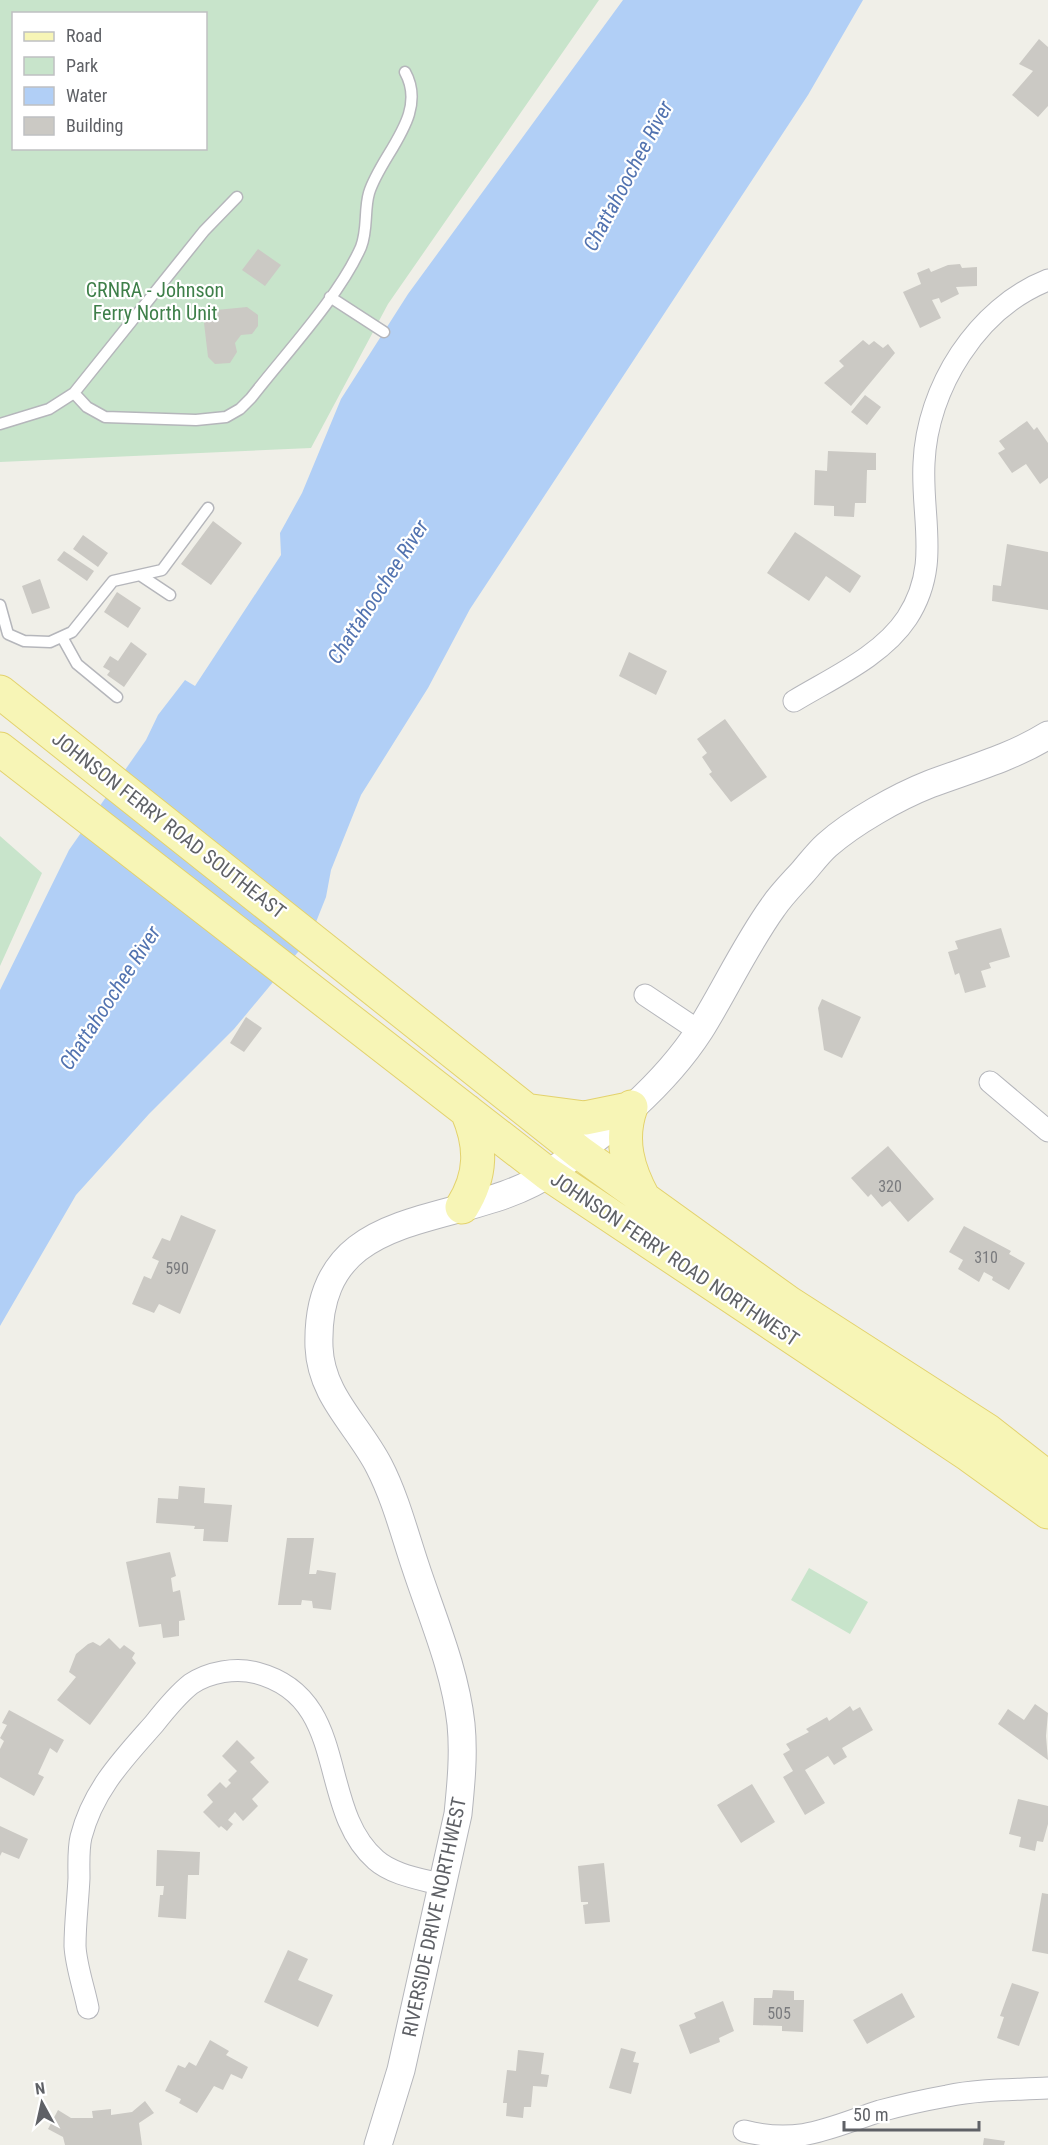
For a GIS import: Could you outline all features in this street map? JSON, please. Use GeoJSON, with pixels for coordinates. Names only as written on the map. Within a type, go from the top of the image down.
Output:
{"type":"FeatureCollection","features":[{"type":"Feature","properties":{"kind":"main road","name":"JOHNSON FERRY ROAD SOUTHEAST"},"geometry":{"type":"LineString","coordinates":[[0,692],[338,958]]}},
{"type":"Feature","properties":{"kind":"main road","name":"JOHNSON FERRY ROAD NORTHWEST"},"geometry":{"type":"LineString","coordinates":[[0,749],[548,1174],[969,1455],[1048,1512]]}},
{"type":"Feature","properties":{"kind":"main road","name":"JOHNSON FERRY ROAD NORTHWEST"},"geometry":{"type":"LineString","coordinates":[[338,958],[579,1152],[789,1303],[988,1431],[1048,1478]]}},
{"type":"Feature","properties":{"kind":"main road"},"geometry":{"type":"LineString","coordinates":[[527,1110],[580,1118],[630,1108],[626,1126],[626,1150],[630,1170],[644,1199]]}},
{"type":"Feature","properties":{"kind":"main road"},"geometry":{"type":"LineString","coordinates":[[462,1207],[471,1192],[479,1166],[476,1136],[467,1111]]}},
{"type":"Feature","properties":{"kind":"street"},"geometry":{"type":"LineString","coordinates":[[794,701],[875,651],[895,633],[908,617],[922,589],[928,565],[929,540],[924,496],[924,461],[930,422],[943,385],[967,345],[997,311],[1031,287],[1048,280]]}},
{"type":"Feature","properties":{"kind":"street","name":"RIVERSIDE DRIVE NORTHWEST"},"geometry":{"type":"LineString","coordinates":[[378,2145],[401,2070],[458,1814],[462,1774],[461,1724],[451,1674],[388,1486],[363,1438],[329,1390],[321,1363],[320,1318],[333,1277],[350,1253],[362,1243],[386,1232],[496,1197],[548,1174],[579,1152],[630,1108],[680,1057],[699,1031],[772,908],[825,846],[856,824],[926,785],[993,763],[1048,735]]}},
{"type":"Feature","properties":{"kind":"street"},"geometry":{"type":"LineString","coordinates":[[645,994],[699,1031]]}},
{"type":"Feature","properties":{"kind":"street"},"geometry":{"type":"LineString","coordinates":[[990,1082],[1048,1131]]}},
{"type":"Feature","properties":{"kind":"street"},"geometry":{"type":"LineString","coordinates":[[88,2008],[75,1948],[80,1839],[91,1805],[107,1777],[178,1696],[192,1683],[209,1675],[233,1670],[256,1673],[275,1680],[303,1699],[319,1721],[351,1824],[363,1847],[376,1861],[392,1870],[443,1885]]}},
{"type":"Feature","properties":{"kind":"street"},"geometry":{"type":"LineString","coordinates":[[744,2132],[766,2139],[792,2140],[882,2111],[946,2096],[1048,2088]]}},
{"type":"Feature","properties":{"kind":"lane"},"geometry":{"type":"LineString","coordinates":[[74,393],[87,407],[105,417],[204,420],[226,417],[240,409],[330,297],[362,245],[369,194],[410,113],[410,87],[405,72]]}},
{"type":"Feature","properties":{"kind":"lane"},"geometry":{"type":"LineString","coordinates":[[0,424],[49,409],[74,393],[204,231],[237,197]]}},
{"type":"Feature","properties":{"kind":"lane"},"geometry":{"type":"LineString","coordinates":[[330,297],[384,332]]}},
{"type":"Feature","properties":{"kind":"lane"},"geometry":{"type":"LineString","coordinates":[[0,605],[8,634],[24,641],[50,642],[62,637],[72,632],[113,581],[162,570],[208,508]]}},
{"type":"Feature","properties":{"kind":"lane"},"geometry":{"type":"LineString","coordinates":[[140,575],[170,595]]}},
{"type":"Feature","properties":{"kind":"lane"},"geometry":{"type":"LineString","coordinates":[[62,637],[77,664],[117,697]]}},
{"type":"Feature","properties":{"kind":"green space","name":"CRNRA - Johnson Ferry North Unit"},"geometry":{"type":"Polygon","coordinates":[[[0,0],[599,0],[388,304],[311,448],[0,462],[0,0]]]}},
{"type":"Feature","properties":{"kind":"green space"},"geometry":{"type":"Polygon","coordinates":[[[0,836],[42,873],[0,966],[0,836]]]}},
{"type":"Feature","properties":{"kind":"green space"},"geometry":{"type":"Polygon","coordinates":[[[809,1568],[868,1602],[850,1634],[791,1600],[809,1568]]]}},
{"type":"Feature","properties":{"kind":"water","name":"Chattahoochee River"},"geometry":{"type":"Polygon","coordinates":[[[623,0],[863,0],[808,95],[470,609],[428,688],[361,795],[331,870],[326,897],[303,946],[234,1029],[149,1114],[76,1195],[0,1326],[0,990],[69,850],[146,740],[158,715],[185,680],[195,686],[281,555],[280,533],[302,493],[341,399],[408,294],[623,0]]]}},
{"type":"Feature","properties":{"kind":"building"},"geometry":{"type":"Polygon","coordinates":[[[1039,39],[1048,47],[1048,106],[1038,117],[1012,95],[1033,71],[1019,64],[1039,39]]]}},
{"type":"Feature","properties":{"kind":"building"},"geometry":{"type":"Polygon","coordinates":[[[258,249],[281,265],[265,286],[242,270],[258,249]]]}},
{"type":"Feature","properties":{"kind":"building"},"geometry":{"type":"Polygon","coordinates":[[[960,264],[962,268],[977,267],[977,286],[956,287],[959,294],[941,303],[939,298],[932,300],[941,318],[920,328],[903,292],[921,284],[917,273],[929,268],[931,272],[948,265],[960,264]]]}},
{"type":"Feature","properties":{"kind":"building"},"geometry":{"type":"Polygon","coordinates":[[[247,307],[258,315],[258,326],[252,334],[241,335],[235,343],[237,352],[230,363],[215,364],[208,357],[204,323],[216,310],[247,307]]]}},
{"type":"Feature","properties":{"kind":"building"},"geometry":{"type":"Polygon","coordinates":[[[863,340],[869,345],[874,341],[883,348],[888,344],[895,353],[851,406],[824,383],[844,366],[839,361],[863,340]]]}},
{"type":"Feature","properties":{"kind":"building"},"geometry":{"type":"Polygon","coordinates":[[[865,395],[881,407],[867,425],[851,412],[865,395]]]}},
{"type":"Feature","properties":{"kind":"building"},"geometry":{"type":"Polygon","coordinates":[[[1027,421],[1034,430],[1037,427],[1048,443],[1048,478],[1040,484],[1026,464],[1012,473],[998,453],[1005,449],[999,441],[1027,421]]]}},
{"type":"Feature","properties":{"kind":"building"},"geometry":{"type":"Polygon","coordinates":[[[828,451],[876,453],[876,470],[867,470],[866,503],[855,503],[854,517],[834,516],[834,506],[814,505],[815,470],[827,471],[828,451]]]}},
{"type":"Feature","properties":{"kind":"building"},"geometry":{"type":"Polygon","coordinates":[[[213,521],[242,543],[211,585],[181,564],[213,521]]]}},
{"type":"Feature","properties":{"kind":"building"},"geometry":{"type":"Polygon","coordinates":[[[795,532],[861,576],[850,593],[826,576],[809,601],[767,573],[795,532]]]}},
{"type":"Feature","properties":{"kind":"building"},"geometry":{"type":"Polygon","coordinates":[[[83,535],[108,553],[98,567],[73,549],[83,535]]]}},
{"type":"Feature","properties":{"kind":"building"},"geometry":{"type":"Polygon","coordinates":[[[1007,544],[1048,552],[1048,610],[992,601],[993,585],[1001,586],[1007,544]]]}},
{"type":"Feature","properties":{"kind":"building"},"geometry":{"type":"Polygon","coordinates":[[[64,551],[94,571],[87,581],[57,560],[64,551]]]}},
{"type":"Feature","properties":{"kind":"building"},"geometry":{"type":"Polygon","coordinates":[[[40,579],[50,608],[32,614],[22,586],[40,579]]]}},
{"type":"Feature","properties":{"kind":"building"},"geometry":{"type":"Polygon","coordinates":[[[117,592],[141,608],[128,628],[104,612],[117,592]]]}},
{"type":"Feature","properties":{"kind":"building"},"geometry":{"type":"Polygon","coordinates":[[[131,642],[147,654],[124,687],[107,675],[110,671],[103,667],[110,656],[118,661],[131,642]]]}},
{"type":"Feature","properties":{"kind":"building"},"geometry":{"type":"Polygon","coordinates":[[[629,652],[667,671],[656,695],[619,676],[629,652]]]}},
{"type":"Feature","properties":{"kind":"building"},"geometry":{"type":"Polygon","coordinates":[[[725,719],[767,777],[731,802],[709,774],[712,772],[702,757],[707,753],[697,739],[725,719]]]}},
{"type":"Feature","properties":{"kind":"building"},"geometry":{"type":"Polygon","coordinates":[[[1001,928],[1010,957],[989,963],[991,968],[981,971],[986,987],[965,993],[959,973],[955,975],[948,952],[958,949],[955,941],[1001,928]]]}},
{"type":"Feature","properties":{"kind":"building"},"geometry":{"type":"Polygon","coordinates":[[[822,999],[861,1017],[842,1058],[824,1050],[818,1008],[822,999]]]}},
{"type":"Feature","properties":{"kind":"building"},"geometry":{"type":"Polygon","coordinates":[[[246,1017],[262,1028],[244,1052],[230,1043],[246,1017]]]}},
{"type":"Feature","properties":{"kind":"building"},"geometry":{"type":"Polygon","coordinates":[[[888,1146],[934,1199],[908,1222],[890,1201],[882,1207],[871,1194],[868,1197],[851,1178],[888,1146]]]}},
{"type":"Feature","properties":{"kind":"building"},"geometry":{"type":"Polygon","coordinates":[[[181,1215],[216,1230],[180,1314],[159,1304],[154,1313],[132,1304],[144,1276],[151,1279],[159,1261],[152,1258],[162,1238],[170,1241],[181,1215]]]}},
{"type":"Feature","properties":{"kind":"building"},"geometry":{"type":"Polygon","coordinates":[[[964,1226],[1011,1251],[1009,1254],[1025,1263],[1009,1290],[992,1280],[993,1277],[984,1272],[979,1282],[958,1269],[963,1260],[949,1252],[964,1226]]]}},
{"type":"Feature","properties":{"kind":"building"},"geometry":{"type":"Polygon","coordinates":[[[179,1486],[205,1488],[204,1503],[232,1505],[228,1542],[203,1541],[204,1529],[194,1529],[195,1526],[156,1523],[158,1498],[178,1499],[179,1486]]]}},
{"type":"Feature","properties":{"kind":"building"},"geometry":{"type":"Polygon","coordinates":[[[287,1538],[314,1538],[309,1574],[316,1574],[317,1570],[336,1573],[331,1610],[313,1608],[312,1601],[302,1600],[301,1605],[278,1605],[287,1538]]]}},
{"type":"Feature","properties":{"kind":"building"},"geometry":{"type":"Polygon","coordinates":[[[170,1552],[176,1576],[171,1578],[173,1592],[180,1590],[185,1620],[179,1621],[179,1636],[163,1638],[161,1624],[139,1627],[126,1562],[170,1552]]]}},
{"type":"Feature","properties":{"kind":"building"},"geometry":{"type":"Polygon","coordinates":[[[109,1638],[120,1649],[124,1645],[135,1653],[132,1658],[136,1663],[90,1725],[57,1700],[76,1677],[69,1672],[76,1654],[88,1644],[93,1642],[100,1646],[109,1638]]]}},
{"type":"Feature","properties":{"kind":"building"},"geometry":{"type":"Polygon","coordinates":[[[1035,1704],[1048,1713],[1046,1736],[1048,1760],[998,1724],[1008,1709],[1024,1720],[1035,1704]]]}},
{"type":"Feature","properties":{"kind":"building"},"geometry":{"type":"Polygon","coordinates":[[[850,1706],[853,1711],[860,1707],[873,1730],[842,1748],[847,1757],[834,1765],[828,1756],[805,1770],[825,1803],[805,1815],[783,1777],[793,1771],[783,1754],[790,1750],[786,1744],[809,1732],[806,1729],[827,1717],[829,1721],[850,1706]]]}},
{"type":"Feature","properties":{"kind":"building"},"geometry":{"type":"Polygon","coordinates":[[[9,1710],[64,1740],[57,1753],[50,1748],[38,1774],[44,1777],[34,1796],[0,1777],[0,1749],[4,1741],[0,1738],[7,1725],[2,1723],[9,1710]]]}},
{"type":"Feature","properties":{"kind":"building"},"geometry":{"type":"Polygon","coordinates":[[[237,1740],[255,1758],[250,1762],[269,1782],[252,1799],[258,1806],[243,1821],[235,1812],[228,1820],[233,1824],[227,1831],[221,1826],[219,1828],[203,1812],[213,1802],[207,1795],[220,1782],[226,1788],[231,1783],[228,1780],[237,1771],[222,1756],[237,1740]]]}},
{"type":"Feature","properties":{"kind":"building"},"geometry":{"type":"Polygon","coordinates":[[[752,1784],[775,1822],[741,1843],[717,1805],[752,1784]]]}},
{"type":"Feature","properties":{"kind":"building"},"geometry":{"type":"Polygon","coordinates":[[[1018,1799],[1048,1806],[1048,1824],[1043,1842],[1037,1841],[1035,1851],[1019,1847],[1021,1837],[1009,1834],[1018,1799]]]}},
{"type":"Feature","properties":{"kind":"building"},"geometry":{"type":"Polygon","coordinates":[[[0,1826],[28,1839],[19,1859],[2,1852],[0,1856],[0,1826]]]}},
{"type":"Feature","properties":{"kind":"building"},"geometry":{"type":"Polygon","coordinates":[[[157,1850],[200,1852],[199,1875],[188,1875],[186,1919],[158,1917],[160,1895],[163,1895],[164,1886],[156,1886],[157,1850]]]}},
{"type":"Feature","properties":{"kind":"building"},"geometry":{"type":"Polygon","coordinates":[[[604,1863],[610,1922],[585,1924],[583,1905],[588,1902],[581,1902],[578,1866],[604,1863]]]}},
{"type":"Feature","properties":{"kind":"building"},"geometry":{"type":"Polygon","coordinates":[[[1042,1893],[1048,1894],[1048,1954],[1032,1951],[1042,1893]]]}},
{"type":"Feature","properties":{"kind":"building"},"geometry":{"type":"Polygon","coordinates":[[[288,1950],[308,1959],[298,1980],[333,1995],[318,2027],[264,2002],[288,1950]]]}},
{"type":"Feature","properties":{"kind":"building"},"geometry":{"type":"Polygon","coordinates":[[[1012,1983],[1039,1992],[1019,2046],[997,2038],[1004,2017],[1000,2016],[1012,1983]]]}},
{"type":"Feature","properties":{"kind":"building"},"geometry":{"type":"Polygon","coordinates":[[[773,1990],[794,1991],[794,2000],[804,2000],[803,2032],[782,2031],[782,2026],[753,2025],[754,1998],[772,1998],[773,1990]]]}},
{"type":"Feature","properties":{"kind":"building"},"geometry":{"type":"Polygon","coordinates":[[[902,1993],[915,2017],[867,2044],[853,2020],[902,1993]]]}},
{"type":"Feature","properties":{"kind":"building"},"geometry":{"type":"Polygon","coordinates":[[[723,2001],[734,2031],[719,2038],[720,2042],[690,2054],[679,2025],[696,2018],[694,2013],[723,2001]]]}},
{"type":"Feature","properties":{"kind":"building"},"geometry":{"type":"Polygon","coordinates":[[[210,2040],[229,2051],[226,2055],[248,2067],[242,2079],[231,2074],[223,2090],[214,2086],[197,2113],[179,2103],[181,2099],[165,2091],[178,2065],[185,2068],[189,2062],[196,2066],[210,2040]]]}},
{"type":"Feature","properties":{"kind":"building"},"geometry":{"type":"Polygon","coordinates":[[[621,2048],[636,2052],[633,2062],[639,2063],[631,2094],[609,2088],[621,2048]]]}},
{"type":"Feature","properties":{"kind":"building"},"geometry":{"type":"Polygon","coordinates":[[[518,2050],[544,2053],[541,2074],[549,2075],[547,2087],[533,2086],[531,2107],[524,2107],[523,2118],[506,2116],[507,2103],[503,2103],[507,2070],[516,2071],[518,2050]]]}},
{"type":"Feature","properties":{"kind":"building"},"geometry":{"type":"Polygon","coordinates":[[[145,2101],[154,2113],[139,2123],[142,2145],[65,2145],[63,2137],[48,2129],[58,2110],[71,2118],[93,2118],[92,2111],[111,2109],[111,2115],[132,2112],[145,2101]]]}},
{"type":"Feature","properties":{"kind":"building"},"geometry":{"type":"Polygon","coordinates":[[[984,2138],[1005,2141],[1004,2145],[983,2145],[984,2138]]]}}]}
